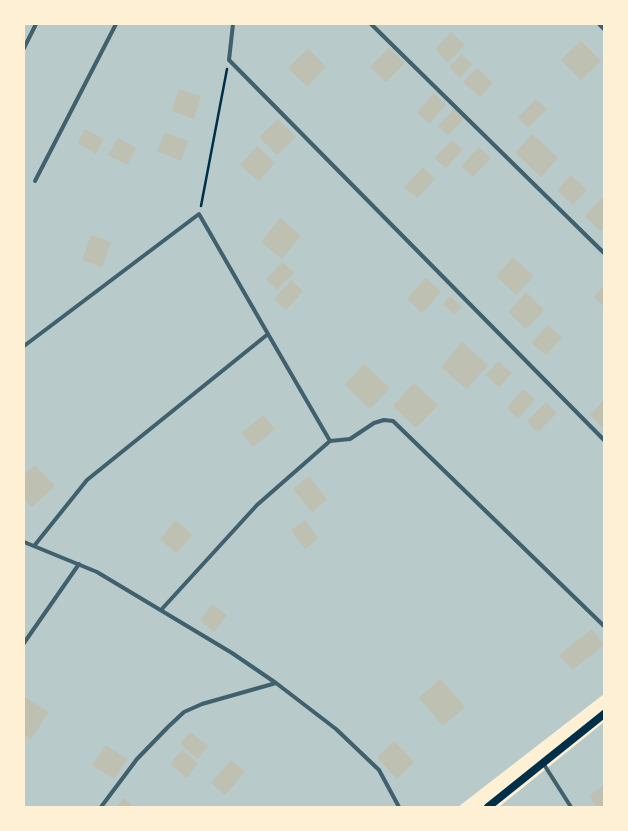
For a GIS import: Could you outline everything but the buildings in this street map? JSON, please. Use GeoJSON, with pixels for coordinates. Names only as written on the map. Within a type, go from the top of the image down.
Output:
{"type":"FeatureCollection","features":[{"type":"Feature","properties":{"kind":"main road"},"geometry":{"type":"LineString","coordinates":[[488,807],[604,714]]}},
{"type":"Feature","properties":{"kind":"street"},"geometry":{"type":"LineString","coordinates":[[24,48],[36,24]]}},
{"type":"Feature","properties":{"kind":"street"},"geometry":{"type":"LineString","coordinates":[[35,181],[116,24]]}},
{"type":"Feature","properties":{"kind":"street"},"geometry":{"type":"LineString","coordinates":[[233,24],[229,60],[604,440]]}},
{"type":"Feature","properties":{"kind":"street"},"geometry":{"type":"LineString","coordinates":[[371,24],[604,253]]}},
{"type":"Feature","properties":{"kind":"street"},"geometry":{"type":"LineString","coordinates":[[599,24],[604,29]]}},
{"type":"Feature","properties":{"kind":"street"},"geometry":{"type":"LineString","coordinates":[[24,346],[199,214],[330,441]]}},
{"type":"Feature","properties":{"kind":"street"},"geometry":{"type":"LineString","coordinates":[[34,546],[87,480],[268,334]]}},
{"type":"Feature","properties":{"kind":"street"},"geometry":{"type":"LineString","coordinates":[[161,610],[258,505],[330,441],[350,439],[374,423],[384,420],[393,421],[604,626]]}},
{"type":"Feature","properties":{"kind":"street"},"geometry":{"type":"LineString","coordinates":[[24,542],[97,572],[232,653],[276,683],[336,729],[379,770],[399,807]]}},
{"type":"Feature","properties":{"kind":"street"},"geometry":{"type":"LineString","coordinates":[[24,643],[79,564]]}},
{"type":"Feature","properties":{"kind":"street"},"geometry":{"type":"LineString","coordinates":[[101,807],[137,759],[184,712],[202,704],[276,683]]}},
{"type":"Feature","properties":{"kind":"street"},"geometry":{"type":"LineString","coordinates":[[543,763],[572,807]]}},
{"type":"Feature","properties":{"kind":"path"},"geometry":{"type":"LineString","coordinates":[[199,214],[229,60]]}},
{"type":"Feature","properties":{"kind":"shaded area"},"geometry":{"type":"Polygon","coordinates":[[[24,24],[604,24],[604,694],[458,807],[24,807],[24,24]]]}},
{"type":"Feature","properties":{"kind":"shaded area"},"geometry":{"type":"Polygon","coordinates":[[[604,722],[604,807],[499,807],[604,722]]]}}]}
